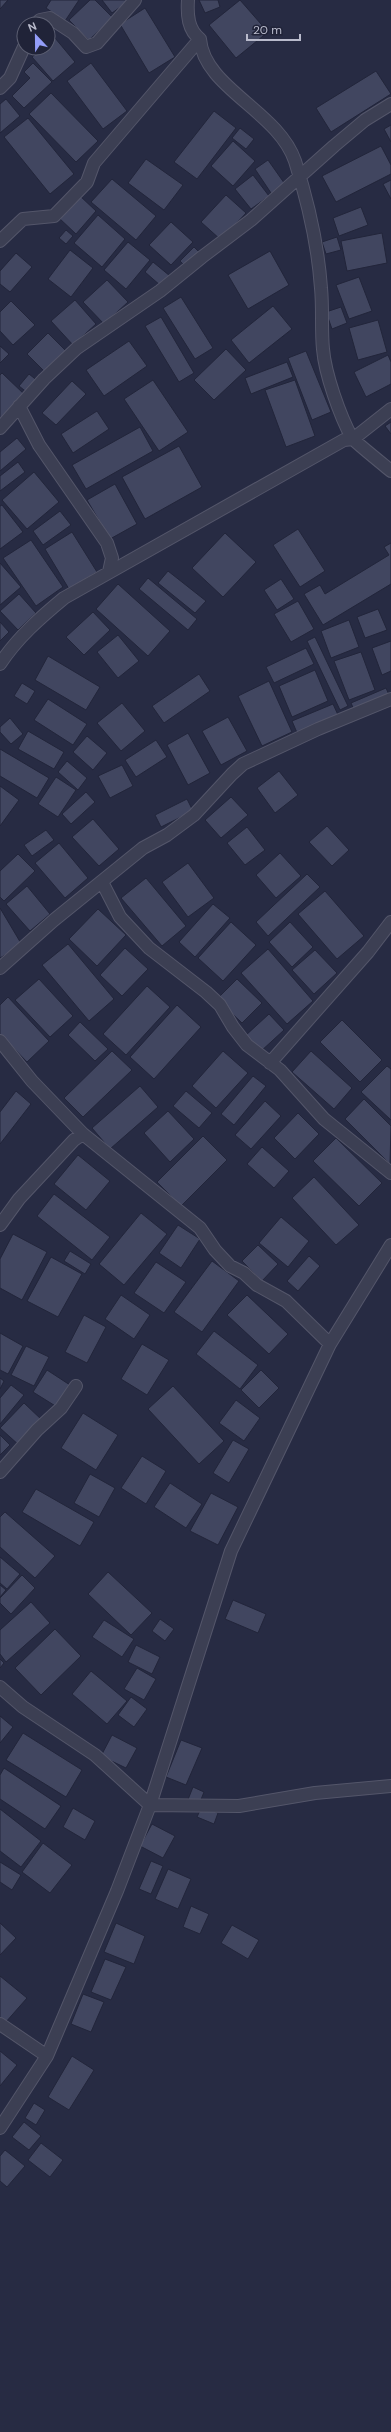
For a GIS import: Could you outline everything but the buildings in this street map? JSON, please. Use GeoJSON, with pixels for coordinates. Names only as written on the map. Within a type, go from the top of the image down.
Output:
{"type":"FeatureCollection","features":[{"type":"Feature","properties":{"kind":"street"},"geometry":{"type":"LineString","coordinates":[[56,22],[73,33],[86,47],[97,43],[134,0]]}},
{"type":"Feature","properties":{"kind":"street"},"geometry":{"type":"LineString","coordinates":[[188,0],[187,11],[192,33],[200,39],[202,53],[214,70],[228,85],[276,128],[288,145],[311,214],[321,287],[323,349],[336,399],[353,439],[391,471]]}},
{"type":"Feature","properties":{"kind":"street"},"geometry":{"type":"LineString","coordinates":[[0,241],[24,219],[54,216],[87,182],[94,163],[200,39]]}},
{"type":"Feature","properties":{"kind":"street"},"geometry":{"type":"LineString","coordinates":[[0,88],[10,78],[20,56]]}},
{"type":"Feature","properties":{"kind":"street"},"geometry":{"type":"LineString","coordinates":[[0,428],[19,406],[77,348],[160,291],[251,220],[298,176],[365,120],[391,104]]}},
{"type":"Feature","properties":{"kind":"street"},"geometry":{"type":"LineString","coordinates":[[19,406],[39,445],[107,543],[112,558],[109,572]]}},
{"type":"Feature","properties":{"kind":"street"},"geometry":{"type":"LineString","coordinates":[[0,664],[9,650],[41,617],[64,598],[344,440],[353,439],[391,409]]}},
{"type":"Feature","properties":{"kind":"street"},"geometry":{"type":"LineString","coordinates":[[0,968],[143,848],[167,835],[194,815],[243,764],[318,729],[391,699]]}},
{"type":"Feature","properties":{"kind":"street"},"geometry":{"type":"LineString","coordinates":[[102,882],[120,917],[149,948],[194,982],[220,1005],[233,1027],[247,1045],[280,1070],[324,1119],[391,1173]]}},
{"type":"Feature","properties":{"kind":"street"},"geometry":{"type":"LineString","coordinates":[[270,1063],[368,952],[391,922]]}},
{"type":"Feature","properties":{"kind":"street"},"geometry":{"type":"LineString","coordinates":[[0,1041],[32,1081],[83,1134],[200,1228],[215,1250],[230,1266],[244,1273],[256,1285],[286,1301],[330,1344]]}},
{"type":"Feature","properties":{"kind":"street"},"geometry":{"type":"LineString","coordinates":[[0,1225],[19,1199],[74,1140],[83,1134]]}},
{"type":"Feature","properties":{"kind":"street"},"geometry":{"type":"LineString","coordinates":[[0,2128],[48,2056],[117,1891],[150,1806],[231,1551],[330,1344],[391,1245]]}},
{"type":"Feature","properties":{"kind":"street"},"geometry":{"type":"LineString","coordinates":[[0,1472],[37,1430],[61,1408],[76,1386]]}},
{"type":"Feature","properties":{"kind":"street"},"geometry":{"type":"LineString","coordinates":[[0,1687],[23,1707],[95,1755],[150,1806],[239,1806],[315,1793],[391,1786]]}},
{"type":"Feature","properties":{"kind":"street"},"geometry":{"type":"LineString","coordinates":[[0,2024],[48,2056]]}}]}
